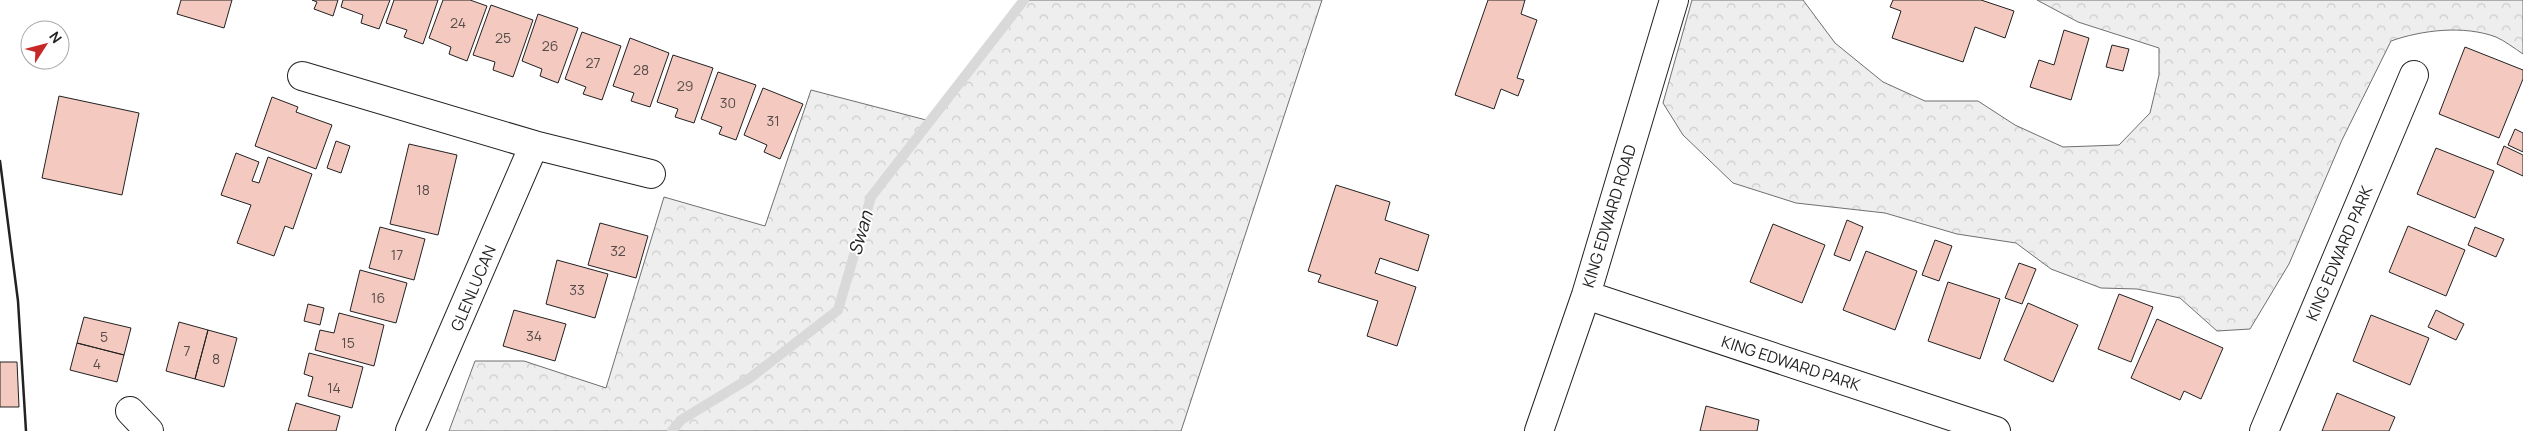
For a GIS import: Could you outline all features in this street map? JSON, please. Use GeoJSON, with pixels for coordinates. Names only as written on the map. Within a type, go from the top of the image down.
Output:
{"type":"FeatureCollection","features":[{"type":"Feature","properties":{"kind":"street","name":"KING EDWARD ROAD"},"geometry":{"type":"LineString","coordinates":[[1539,431],[1586,295],[1674,0]]}},
{"type":"Feature","properties":{"kind":"street","name":"KING EDWARD PARK"},"geometry":{"type":"LineString","coordinates":[[2264,431],[2414,75]]}},
{"type":"Feature","properties":{"kind":"street"},"geometry":{"type":"LineString","coordinates":[[302,76],[534,146],[651,174]]}},
{"type":"Feature","properties":{"kind":"street","name":"GLENLUCAN"},"geometry":{"type":"LineString","coordinates":[[410,431],[534,146]]}},
{"type":"Feature","properties":{"kind":"street","name":"KING EDWARD PARK"},"geometry":{"type":"LineString","coordinates":[[1586,295],[1996,431]]}},
{"type":"Feature","properties":{"kind":"street"},"geometry":{"type":"LineString","coordinates":[[130,411],[149,431]]}},
{"type":"Feature","properties":{"kind":"green space"},"geometry":{"type":"Polygon","coordinates":[[[1024,0],[1322,0],[1181,431],[449,431],[475,361],[524,361],[606,388],[664,197],[765,226],[811,90],[930,121],[1024,0]]]}},
{"type":"Feature","properties":{"kind":"green space"},"geometry":{"type":"Polygon","coordinates":[[[1692,0],[1803,0],[1835,43],[1883,82],[1925,101],[1978,101],[2015,125],[2063,147],[2119,145],[2150,113],[2159,75],[2159,48],[2078,22],[2037,0],[2523,0],[2523,54],[2496,37],[2470,31],[2443,30],[2416,34],[2391,41],[2342,140],[2289,264],[2250,329],[2217,331],[2180,298],[2137,289],[2101,288],[2051,269],[2016,243],[1957,234],[1885,213],[1796,203],[1733,183],[1683,135],[1663,103],[1692,0]]]}},
{"type":"Feature","properties":{"kind":"building"},"geometry":{"type":"Polygon","coordinates":[[[181,0],[232,0],[224,28],[177,14],[181,0]]]}},
{"type":"Feature","properties":{"kind":"building"},"geometry":{"type":"Polygon","coordinates":[[[312,0],[338,0],[333,16],[314,9],[317,2],[312,0]]]}},
{"type":"Feature","properties":{"kind":"building"},"geometry":{"type":"Polygon","coordinates":[[[343,0],[390,0],[379,29],[361,23],[363,15],[341,7],[343,0]]]}},
{"type":"Feature","properties":{"kind":"building"},"geometry":{"type":"Polygon","coordinates":[[[394,0],[438,0],[423,44],[404,37],[407,30],[386,23],[394,0]]]}},
{"type":"Feature","properties":{"kind":"building"},"geometry":{"type":"Polygon","coordinates":[[[443,0],[470,0],[487,6],[467,61],[449,54],[451,47],[429,38],[443,0]]]}},
{"type":"Feature","properties":{"kind":"building"},"geometry":{"type":"Polygon","coordinates":[[[1488,0],[1525,0],[1521,14],[1537,20],[1517,78],[1524,80],[1518,96],[1501,89],[1494,109],[1455,95],[1488,0]]]}},
{"type":"Feature","properties":{"kind":"building"},"geometry":{"type":"Polygon","coordinates":[[[1893,0],[1981,0],[2014,11],[2005,38],[1975,27],[1963,62],[1892,38],[1901,11],[1890,7],[1893,0]]]}},
{"type":"Feature","properties":{"kind":"building"},"geometry":{"type":"Polygon","coordinates":[[[491,5],[533,20],[513,77],[493,70],[495,62],[473,55],[491,5]]]}},
{"type":"Feature","properties":{"kind":"building"},"geometry":{"type":"Polygon","coordinates":[[[538,14],[578,28],[558,83],[540,76],[542,69],[522,61],[538,14]]]}},
{"type":"Feature","properties":{"kind":"building"},"geometry":{"type":"Polygon","coordinates":[[[2064,30],[2089,38],[2071,100],[2030,87],[2039,60],[2054,65],[2064,30]]]}},
{"type":"Feature","properties":{"kind":"building"},"geometry":{"type":"Polygon","coordinates":[[[582,32],[621,46],[602,100],[583,94],[586,87],[565,79],[582,32]]]}},
{"type":"Feature","properties":{"kind":"building"},"geometry":{"type":"Polygon","coordinates":[[[630,38],[669,53],[650,107],[631,101],[634,93],[613,86],[630,38]]]}},
{"type":"Feature","properties":{"kind":"building"},"geometry":{"type":"Polygon","coordinates":[[[2112,45],[2129,49],[2123,71],[2106,67],[2112,45]]]}},
{"type":"Feature","properties":{"kind":"building"},"geometry":{"type":"Polygon","coordinates":[[[2465,47],[2523,70],[2523,79],[2499,138],[2439,114],[2465,47]]]}},
{"type":"Feature","properties":{"kind":"building"},"geometry":{"type":"Polygon","coordinates":[[[673,55],[713,68],[694,123],[675,117],[678,109],[657,102],[673,55]]]}},
{"type":"Feature","properties":{"kind":"building"},"geometry":{"type":"Polygon","coordinates":[[[718,72],[756,85],[736,140],[719,134],[722,127],[701,119],[718,72]]]}},
{"type":"Feature","properties":{"kind":"building"},"geometry":{"type":"Polygon","coordinates":[[[763,88],[803,104],[780,159],[764,152],[767,145],[744,135],[763,88]]]}},
{"type":"Feature","properties":{"kind":"building"},"geometry":{"type":"Polygon","coordinates":[[[59,96],[139,113],[122,195],[42,178],[59,96]]]}},
{"type":"Feature","properties":{"kind":"building"},"geometry":{"type":"Polygon","coordinates":[[[272,97],[298,107],[296,112],[332,125],[316,169],[255,146],[272,97]]]}},
{"type":"Feature","properties":{"kind":"building"},"geometry":{"type":"Polygon","coordinates":[[[2515,129],[2523,133],[2523,152],[2508,145],[2515,129]]]}},
{"type":"Feature","properties":{"kind":"building"},"geometry":{"type":"Polygon","coordinates":[[[336,141],[350,146],[341,173],[327,168],[336,141]]]}},
{"type":"Feature","properties":{"kind":"building"},"geometry":{"type":"Polygon","coordinates":[[[409,144],[457,155],[438,235],[390,224],[409,144]]]}},
{"type":"Feature","properties":{"kind":"building"},"geometry":{"type":"Polygon","coordinates":[[[2504,146],[2523,155],[2523,176],[2497,164],[2504,146]]]}},
{"type":"Feature","properties":{"kind":"building"},"geometry":{"type":"Polygon","coordinates":[[[2436,148],[2494,171],[2475,218],[2417,194],[2436,148]]]}},
{"type":"Feature","properties":{"kind":"building"},"geometry":{"type":"Polygon","coordinates":[[[236,153],[259,162],[252,181],[259,183],[268,157],[312,174],[293,229],[285,226],[274,256],[237,243],[251,205],[221,195],[236,153]]]}},
{"type":"Feature","properties":{"kind":"building"},"geometry":{"type":"Polygon","coordinates":[[[1336,185],[1390,202],[1385,220],[1429,235],[1418,271],[1380,258],[1375,273],[1416,287],[1397,346],[1367,336],[1378,301],[1318,282],[1321,275],[1308,271],[1336,185]]]}},
{"type":"Feature","properties":{"kind":"building"},"geometry":{"type":"Polygon","coordinates":[[[1847,220],[1863,227],[1850,261],[1834,255],[1847,220]]]}},
{"type":"Feature","properties":{"kind":"building"},"geometry":{"type":"Polygon","coordinates":[[[600,223],[648,236],[636,278],[588,265],[600,223]]]}},
{"type":"Feature","properties":{"kind":"building"},"geometry":{"type":"Polygon","coordinates":[[[1773,224],[1825,245],[1802,303],[1750,282],[1773,224]]]}},
{"type":"Feature","properties":{"kind":"building"},"geometry":{"type":"Polygon","coordinates":[[[2408,226],[2465,250],[2446,296],[2389,272],[2408,226]]]}},
{"type":"Feature","properties":{"kind":"building"},"geometry":{"type":"Polygon","coordinates":[[[380,227],[425,239],[414,280],[369,268],[380,227]]]}},
{"type":"Feature","properties":{"kind":"building"},"geometry":{"type":"Polygon","coordinates":[[[2475,227],[2504,239],[2496,257],[2468,245],[2475,227]]]}},
{"type":"Feature","properties":{"kind":"building"},"geometry":{"type":"Polygon","coordinates":[[[1935,240],[1952,246],[1939,281],[1922,275],[1935,240]]]}},
{"type":"Feature","properties":{"kind":"building"},"geometry":{"type":"Polygon","coordinates":[[[1866,251],[1917,271],[1895,330],[1843,310],[1866,251]]]}},
{"type":"Feature","properties":{"kind":"building"},"geometry":{"type":"Polygon","coordinates":[[[557,260],[608,274],[595,318],[546,304],[557,260]]]}},
{"type":"Feature","properties":{"kind":"building"},"geometry":{"type":"Polygon","coordinates":[[[2019,263],[2036,269],[2022,304],[2005,298],[2019,263]]]}},
{"type":"Feature","properties":{"kind":"building"},"geometry":{"type":"Polygon","coordinates":[[[360,270],[407,283],[396,323],[350,311],[360,270]]]}},
{"type":"Feature","properties":{"kind":"building"},"geometry":{"type":"Polygon","coordinates":[[[1948,282],[2000,299],[1980,359],[1928,341],[1948,282]]]}},
{"type":"Feature","properties":{"kind":"building"},"geometry":{"type":"Polygon","coordinates":[[[2119,294],[2153,307],[2131,362],[2098,349],[2119,294]]]}},
{"type":"Feature","properties":{"kind":"building"},"geometry":{"type":"Polygon","coordinates":[[[2028,303],[2078,325],[2053,382],[2004,360],[2028,303]]]}},
{"type":"Feature","properties":{"kind":"building"},"geometry":{"type":"Polygon","coordinates":[[[308,304],[324,308],[320,325],[304,321],[308,304]]]}},
{"type":"Feature","properties":{"kind":"building"},"geometry":{"type":"Polygon","coordinates":[[[514,310],[566,324],[555,361],[503,346],[514,310]]]}},
{"type":"Feature","properties":{"kind":"building"},"geometry":{"type":"Polygon","coordinates":[[[2436,310],[2464,324],[2456,340],[2428,327],[2436,310]]]}},
{"type":"Feature","properties":{"kind":"building"},"geometry":{"type":"Polygon","coordinates":[[[339,313],[384,325],[374,366],[315,350],[320,330],[334,333],[339,313]]]}},
{"type":"Feature","properties":{"kind":"building"},"geometry":{"type":"Polygon","coordinates":[[[2371,315],[2429,338],[2410,385],[2353,361],[2371,315]]]}},
{"type":"Feature","properties":{"kind":"building"},"geometry":{"type":"Polygon","coordinates":[[[84,317],[131,328],[124,355],[77,343],[84,317]]]}},
{"type":"Feature","properties":{"kind":"building"},"geometry":{"type":"Polygon","coordinates":[[[2157,319],[2223,348],[2201,399],[2184,391],[2180,400],[2131,378],[2157,319]]]}},
{"type":"Feature","properties":{"kind":"building"},"geometry":{"type":"Polygon","coordinates":[[[179,322],[208,330],[195,379],[166,371],[179,322]]]}},
{"type":"Feature","properties":{"kind":"building"},"geometry":{"type":"Polygon","coordinates":[[[208,330],[237,338],[224,387],[195,379],[208,330]]]}},
{"type":"Feature","properties":{"kind":"building"},"geometry":{"type":"Polygon","coordinates":[[[77,343],[124,355],[117,382],[70,370],[77,343]]]}},
{"type":"Feature","properties":{"kind":"building"},"geometry":{"type":"Polygon","coordinates":[[[309,353],[363,367],[352,408],[308,396],[313,377],[304,374],[309,353]]]}},
{"type":"Feature","properties":{"kind":"building"},"geometry":{"type":"Polygon","coordinates":[[[0,362],[17,362],[19,407],[0,407],[0,362]]]}},
{"type":"Feature","properties":{"kind":"building"},"geometry":{"type":"Polygon","coordinates":[[[2337,393],[2395,417],[2389,431],[2322,431],[2337,393]]]}},
{"type":"Feature","properties":{"kind":"building"},"geometry":{"type":"Polygon","coordinates":[[[296,403],[340,416],[336,431],[288,431],[296,403]]]}},
{"type":"Feature","properties":{"kind":"building"},"geometry":{"type":"Polygon","coordinates":[[[1706,406],[1759,420],[1757,431],[1700,431],[1706,406]]]}},
{"type":"Feature","properties":{"kind":"waterway","name":"Swan"},"geometry":{"type":"LineString","coordinates":[[672,431],[681,420],[750,378],[838,310],[871,197],[1024,0]]}},
{"type":"Feature","properties":{"kind":"wall"},"geometry":{"type":"LineString","coordinates":[[0,161],[18,301],[26,431]]}}]}
